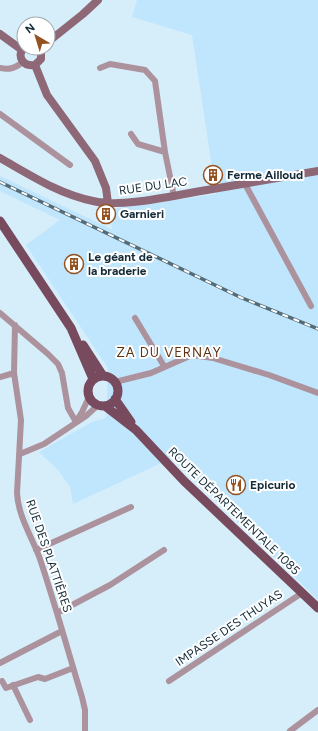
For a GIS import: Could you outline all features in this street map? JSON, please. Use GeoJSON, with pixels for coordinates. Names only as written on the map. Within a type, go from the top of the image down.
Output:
{"type":"FeatureCollection","features":[{"type":"Feature","properties":{"kind":"main road"},"geometry":{"type":"LineString","coordinates":[[0,221],[103,376]]}},
{"type":"Feature","properties":{"kind":"main road"},"geometry":{"type":"LineString","coordinates":[[71,328],[93,379]]}},
{"type":"Feature","properties":{"kind":"main road"},"geometry":{"type":"LineString","coordinates":[[102,406],[111,403],[116,399],[118,393],[115,382],[112,379],[103,376],[93,379],[89,384],[87,391],[92,402],[102,406],[136,430]]}},
{"type":"Feature","properties":{"kind":"main road"},"geometry":{"type":"LineString","coordinates":[[116,399],[136,430]]}},
{"type":"Feature","properties":{"kind":"main road","name":"ROUTE DÉPARTEMENTALE 1085"},"geometry":{"type":"LineString","coordinates":[[136,430],[184,481],[318,608]]}},
{"type":"Feature","properties":{"kind":"street"},"geometry":{"type":"LineString","coordinates":[[56,36],[98,0]]}},
{"type":"Feature","properties":{"kind":"street"},"geometry":{"type":"LineString","coordinates":[[0,34],[16,44]]}},
{"type":"Feature","properties":{"kind":"street"},"geometry":{"type":"LineString","coordinates":[[20,56],[23,62],[28,65],[35,64],[40,59],[40,56]]}},
{"type":"Feature","properties":{"kind":"street"},"geometry":{"type":"LineString","coordinates":[[0,68],[9,70],[16,68],[23,62]]}},
{"type":"Feature","properties":{"kind":"street"},"geometry":{"type":"LineString","coordinates":[[35,64],[47,95],[95,161],[106,188],[108,203]]}},
{"type":"Feature","properties":{"kind":"street"},"geometry":{"type":"LineString","coordinates":[[100,68],[110,64],[145,70],[155,81],[165,152],[174,196]]}},
{"type":"Feature","properties":{"kind":"street"},"geometry":{"type":"LineString","coordinates":[[0,114],[70,165]]}},
{"type":"Feature","properties":{"kind":"street"},"geometry":{"type":"LineString","coordinates":[[131,134],[138,144],[165,152]]}},
{"type":"Feature","properties":{"kind":"street","name":"RUE DU LAC"},"geometry":{"type":"LineString","coordinates":[[0,158],[45,184],[80,198],[108,203],[174,196],[318,171]]}},
{"type":"Feature","properties":{"kind":"street"},"geometry":{"type":"LineString","coordinates":[[245,184],[312,306]]}},
{"type":"Feature","properties":{"kind":"street"},"geometry":{"type":"LineString","coordinates":[[0,314],[15,325],[58,364],[62,373],[68,408],[76,422]]}},
{"type":"Feature","properties":{"kind":"street"},"geometry":{"type":"LineString","coordinates":[[135,318],[164,366]]}},
{"type":"Feature","properties":{"kind":"street","name":"RUE DES PLATTIÈRES"},"geometry":{"type":"LineString","coordinates":[[15,325],[14,373],[20,420],[20,454],[17,502],[20,513],[36,550],[57,613],[85,710],[85,731]]}},
{"type":"Feature","properties":{"kind":"street"},"geometry":{"type":"LineString","coordinates":[[115,382],[151,372],[192,355],[213,358],[269,375],[318,393]]}},
{"type":"Feature","properties":{"kind":"street"},"geometry":{"type":"LineString","coordinates":[[0,377],[14,373]]}},
{"type":"Feature","properties":{"kind":"street"},"geometry":{"type":"LineString","coordinates":[[76,422],[89,397]]}},
{"type":"Feature","properties":{"kind":"street"},"geometry":{"type":"LineString","coordinates":[[20,454],[44,444],[102,406]]}},
{"type":"Feature","properties":{"kind":"street"},"geometry":{"type":"LineString","coordinates":[[36,550],[131,507]]}},
{"type":"Feature","properties":{"kind":"street"},"geometry":{"type":"LineString","coordinates":[[57,613],[110,585],[164,550]]}},
{"type":"Feature","properties":{"kind":"street","name":"IMPASSE DES THUYAS"},"geometry":{"type":"LineString","coordinates":[[169,681],[302,593]]}},
{"type":"Feature","properties":{"kind":"street"},"geometry":{"type":"LineString","coordinates":[[0,664],[62,631]]}},
{"type":"Feature","properties":{"kind":"street"},"geometry":{"type":"LineString","coordinates":[[2,681],[6,688],[38,677],[45,678],[73,668]]}},
{"type":"Feature","properties":{"kind":"street"},"geometry":{"type":"LineString","coordinates":[[13,685],[30,720]]}},
{"type":"Feature","properties":{"kind":"street"},"geometry":{"type":"LineString","coordinates":[[290,731],[318,710]]}},
{"type":"Feature","properties":{"kind":"shaded area"},"geometry":{"type":"Polygon","coordinates":[[[137,0],[318,0],[318,600],[172,458],[73,504],[70,487],[58,470],[39,452],[92,422],[106,418],[108,368],[26,245],[60,220],[0,191],[0,176],[113,230],[106,209],[216,194],[192,35],[132,17],[137,0]]]}},
{"type":"Feature","properties":{"kind":"railway"},"geometry":{"type":"LineString","coordinates":[[0,182],[242,298],[318,329]]}},
{"type":"Feature","properties":{"kind":"place","name":"Ferme Ailloud"},"geometry":{"type":"Point","coordinates":[213,175]}},
{"type":"Feature","properties":{"kind":"place","name":"Garnieri"},"geometry":{"type":"Point","coordinates":[106,214]}},
{"type":"Feature","properties":{"kind":"place","name":"Le géant de la braderie"},"geometry":{"type":"Point","coordinates":[74,264]}},
{"type":"Feature","properties":{"kind":"place","name":"Epicurio"},"geometry":{"type":"Point","coordinates":[236,485]}},
{"type":"Feature","properties":{"kind":"district","name":"ZA DU VERNAY"},"geometry":{"type":"Point","coordinates":[169,352]}}]}
